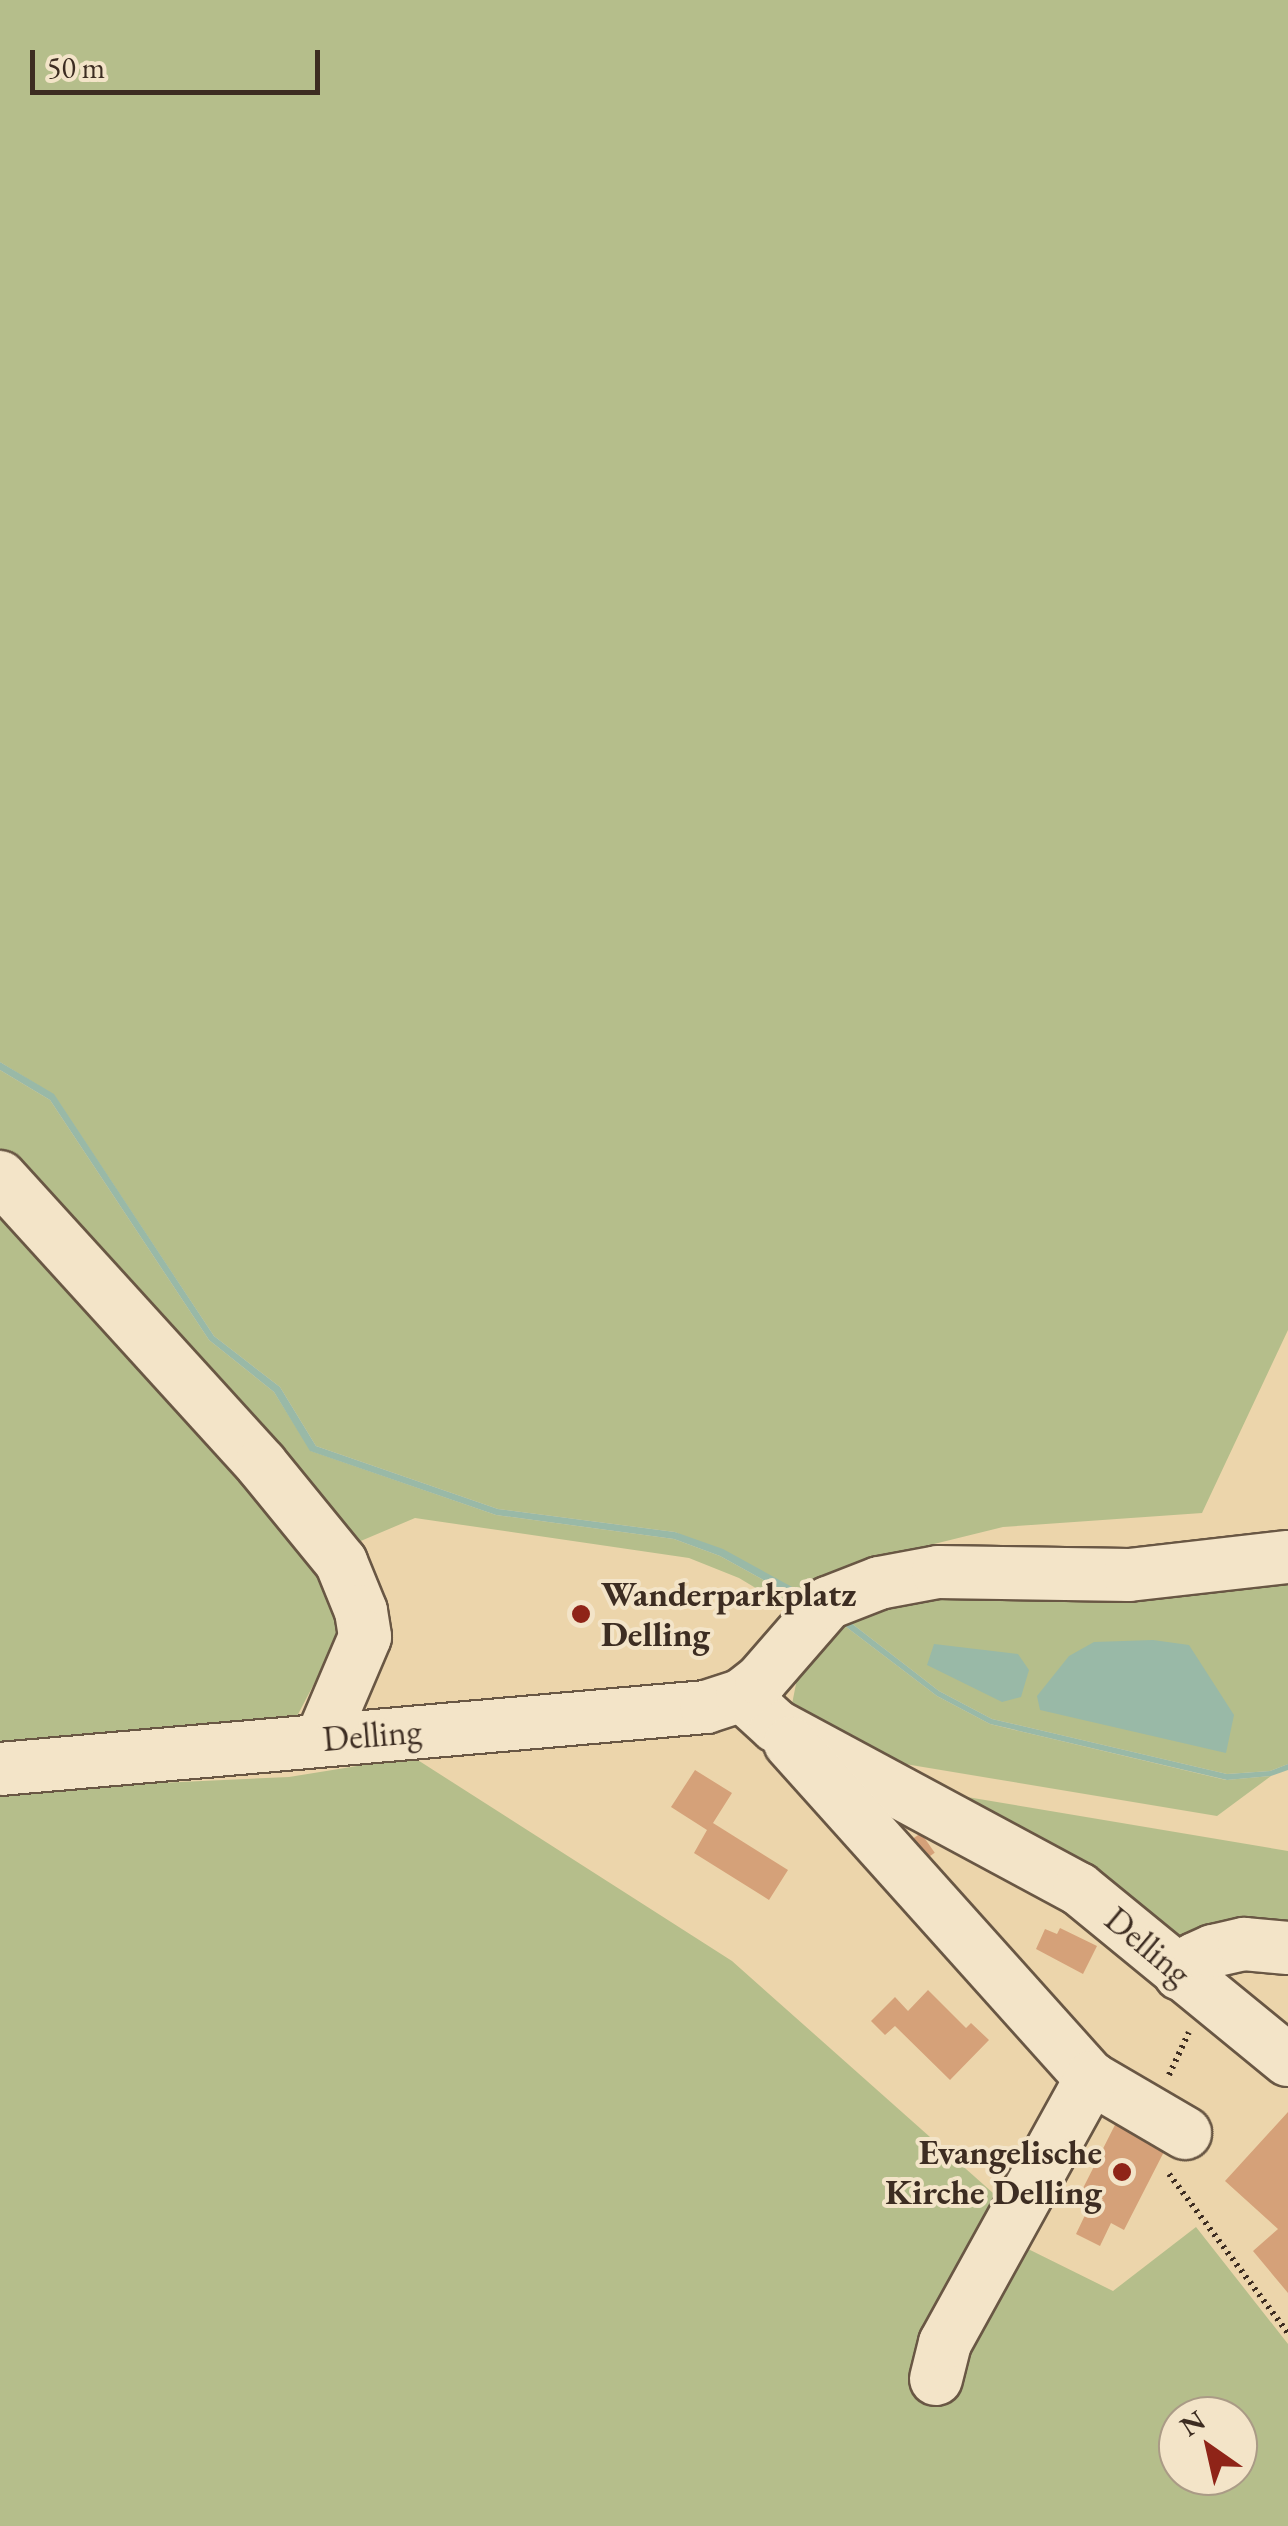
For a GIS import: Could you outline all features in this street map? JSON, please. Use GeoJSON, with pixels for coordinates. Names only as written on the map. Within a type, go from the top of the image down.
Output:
{"type":"FeatureCollection","features":[{"type":"Feature","properties":{"kind":"street"},"geometry":{"type":"LineString","coordinates":[[0,1177],[261,1464],[341,1562],[361,1611],[365,1637],[322,1738]]}},
{"type":"Feature","properties":{"kind":"street","name":"Delling"},"geometry":{"type":"LineString","coordinates":[[759,1711],[776,1665],[828,1603],[880,1584],[938,1572],[1128,1575],[1288,1557]]}},
{"type":"Feature","properties":{"kind":"street","name":"Delling"},"geometry":{"type":"LineString","coordinates":[[0,1770],[322,1738],[706,1707],[759,1711],[1078,1889],[1288,2060]]}},
{"type":"Feature","properties":{"kind":"street"},"geometry":{"type":"LineString","coordinates":[[759,1711],[1091,2078],[1168,2123]]}},
{"type":"Feature","properties":{"kind":"street"},"geometry":{"type":"LineString","coordinates":[[1194,1984],[1195,1960],[1213,1951],[1244,1944],[1288,1948]]}},
{"type":"Feature","properties":{"kind":"street"},"geometry":{"type":"LineString","coordinates":[[936,2379],[945,2343],[1091,2078]]}},
{"type":"Feature","properties":{"kind":"path"},"geometry":{"type":"LineString","coordinates":[[1194,1984],[1168,2123],[1167,2171],[1201,2222],[1288,2332]]}},
{"type":"Feature","properties":{"kind":"green space"},"geometry":{"type":"Polygon","coordinates":[[[0,0],[1288,0],[1288,1330],[1202,1513],[1003,1527],[869,1560],[803,1593],[675,1532],[498,1509],[316,1446],[280,1387],[214,1336],[54,1095],[0,1062],[0,0]]]}},
{"type":"Feature","properties":{"kind":"green space"},"geometry":{"type":"Polygon","coordinates":[[[0,1070],[50,1100],[209,1340],[274,1392],[311,1451],[496,1515],[674,1539],[720,1556],[798,1599],[789,1604],[779,1602],[739,1578],[689,1558],[415,1518],[356,1543],[257,1424],[0,1150],[0,1070]]]}},
{"type":"Feature","properties":{"kind":"green space"},"geometry":{"type":"Polygon","coordinates":[[[0,1209],[322,1560],[345,1625],[295,1720],[132,1738],[0,1742],[0,1209]]]}},
{"type":"Feature","properties":{"kind":"green space"},"geometry":{"type":"Polygon","coordinates":[[[1288,1580],[1288,1764],[1270,1771],[1227,1774],[992,1719],[939,1691],[846,1619],[899,1597],[1288,1580]]]}},
{"type":"Feature","properties":{"kind":"green space"},"geometry":{"type":"Polygon","coordinates":[[[841,1623],[937,1696],[990,1724],[1226,1780],[1271,1776],[1217,1816],[905,1764],[834,1740],[802,1722],[792,1704],[800,1664],[841,1623]]]}},
{"type":"Feature","properties":{"kind":"green space"},"geometry":{"type":"Polygon","coordinates":[[[413,1757],[732,1961],[1002,2201],[988,2229],[1113,2291],[1196,2227],[1288,2344],[1288,2526],[0,2526],[0,1795],[51,1788],[289,1777],[413,1757]]]}},
{"type":"Feature","properties":{"kind":"green space"},"geometry":{"type":"Polygon","coordinates":[[[943,1793],[1288,1851],[1288,1941],[1172,1948],[943,1793]]]}},
{"type":"Feature","properties":{"kind":"shaded area"},"geometry":{"type":"Polygon","coordinates":[[[0,1062],[54,1094],[214,1336],[280,1387],[316,1446],[498,1509],[675,1532],[723,1549],[803,1593],[798,1599],[720,1556],[674,1539],[496,1515],[310,1451],[274,1392],[209,1340],[50,1100],[0,1070],[0,1062]]]}},
{"type":"Feature","properties":{"kind":"shaded area"},"geometry":{"type":"Polygon","coordinates":[[[846,1619],[939,1691],[992,1719],[1227,1774],[1270,1771],[1288,1764],[1288,1770],[1271,1776],[1227,1780],[990,1724],[937,1696],[841,1623],[846,1619]]]}},
{"type":"Feature","properties":{"kind":"shaded area"},"geometry":{"type":"Polygon","coordinates":[[[1153,1640],[1189,1645],[1234,1715],[1226,1753],[1040,1710],[1037,1696],[1069,1656],[1094,1642],[1153,1640]]]}},
{"type":"Feature","properties":{"kind":"shaded area"},"geometry":{"type":"Polygon","coordinates":[[[934,1644],[1018,1654],[1029,1670],[1021,1697],[1002,1702],[927,1665],[934,1644]]]}},
{"type":"Feature","properties":{"kind":"building"},"geometry":{"type":"Polygon","coordinates":[[[695,1770],[732,1793],[713,1823],[788,1870],[769,1900],[694,1853],[707,1830],[671,1807],[695,1770]]]}},
{"type":"Feature","properties":{"kind":"building"},"geometry":{"type":"Polygon","coordinates":[[[921,1833],[935,1853],[922,1861],[909,1842],[921,1833]]]}},
{"type":"Feature","properties":{"kind":"building"},"geometry":{"type":"Polygon","coordinates":[[[1060,1928],[1097,1946],[1083,1974],[1036,1949],[1045,1929],[1057,1934],[1060,1928]]]}},
{"type":"Feature","properties":{"kind":"building"},"geometry":{"type":"Polygon","coordinates":[[[928,1990],[966,2028],[971,2023],[989,2040],[950,2080],[895,2026],[885,2035],[871,2021],[895,1997],[908,2011],[928,1990]]]}},
{"type":"Feature","properties":{"kind":"building"},"geometry":{"type":"Polygon","coordinates":[[[1288,2112],[1288,2293],[1253,2251],[1278,2229],[1225,2181],[1288,2112]]]}},
{"type":"Feature","properties":{"kind":"building","name":"Evangelische Kirche Delling"},"geometry":{"type":"Polygon","coordinates":[[[1120,2115],[1170,2140],[1124,2230],[1111,2223],[1100,2246],[1076,2234],[1087,2211],[1075,2204],[1120,2115]]]}},
{"type":"Feature","properties":{"kind":"place","name":"Wanderparkplatz Delling"},"geometry":{"type":"Point","coordinates":[581,1614]}},
{"type":"Feature","properties":{"kind":"place","name":"Evangelische Kirche Delling"},"geometry":{"type":"Point","coordinates":[1122,2172]}}]}
